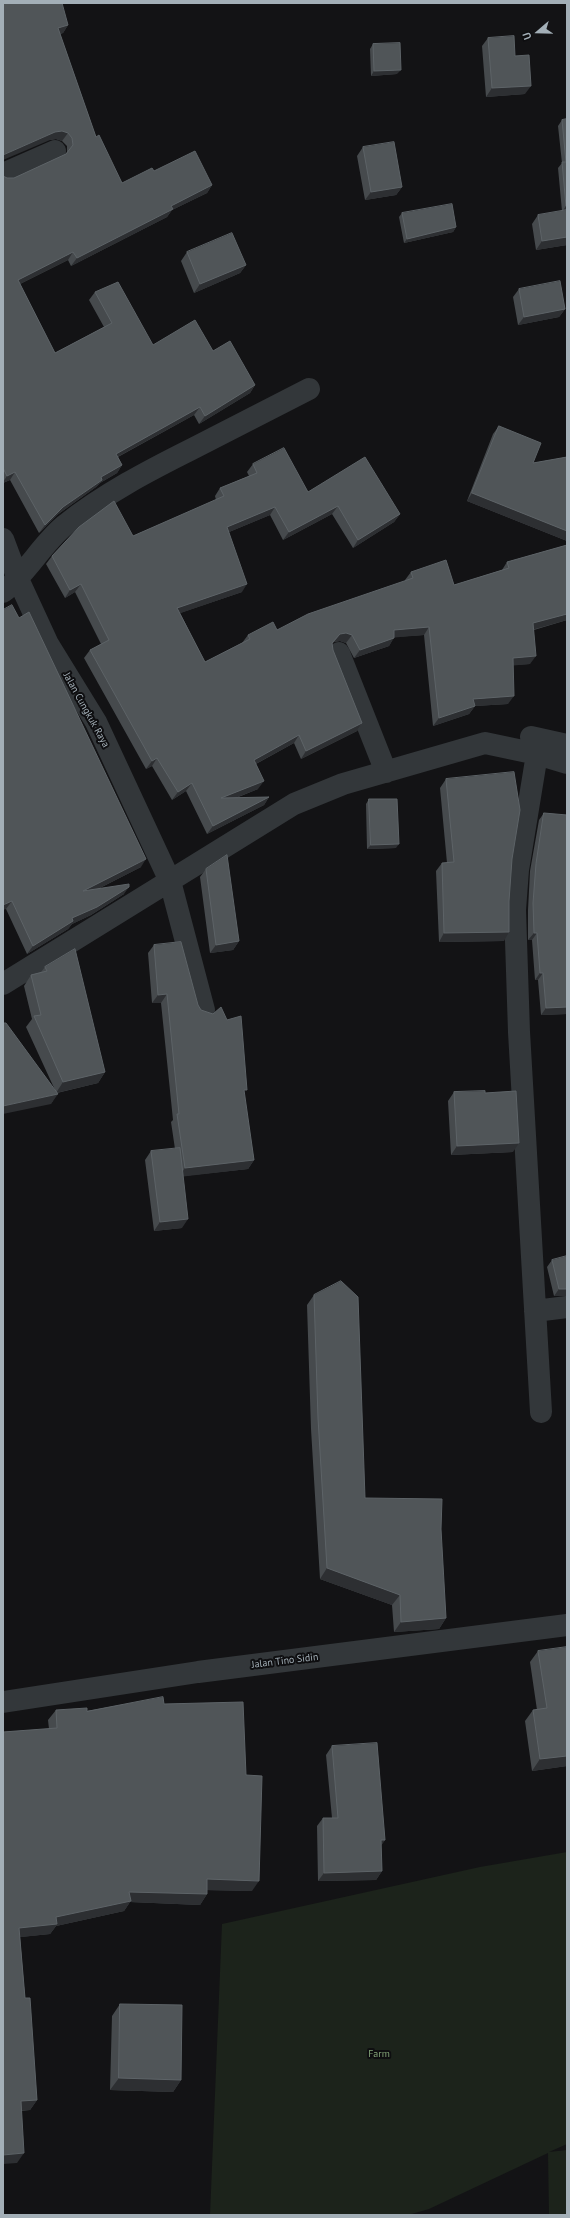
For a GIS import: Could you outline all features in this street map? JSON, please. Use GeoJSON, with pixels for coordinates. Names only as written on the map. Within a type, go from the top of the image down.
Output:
{"type":"FeatureCollection","features":[{"type":"Feature","properties":{"kind":"street"},"geometry":{"type":"LineString","coordinates":[[3,174],[55,151]]}},
{"type":"Feature","properties":{"kind":"street"},"geometry":{"type":"LineString","coordinates":[[11,586],[41,548],[64,526],[98,500],[143,474],[309,389]]}},
{"type":"Feature","properties":{"kind":"street","name":"Jalan Cungkuk Raya"},"geometry":{"type":"LineString","coordinates":[[3,539],[11,586],[96,722],[170,881],[204,1010]]}},
{"type":"Feature","properties":{"kind":"street"},"geometry":{"type":"LineString","coordinates":[[339,652],[386,772]]}},
{"type":"Feature","properties":{"kind":"street"},"geometry":{"type":"LineString","coordinates":[[3,984],[294,804],[343,784],[485,743],[534,746],[567,745]]}},
{"type":"Feature","properties":{"kind":"street"},"geometry":{"type":"LineString","coordinates":[[534,746],[567,763]]}},
{"type":"Feature","properties":{"kind":"street"},"geometry":{"type":"LineString","coordinates":[[534,746],[518,870],[515,910],[519,987],[519,1032],[541,1412]]}},
{"type":"Feature","properties":{"kind":"street"},"geometry":{"type":"LineString","coordinates":[[535,1311],[567,1307]]}},
{"type":"Feature","properties":{"kind":"street","name":"Jalan Tino Sidin"},"geometry":{"type":"LineString","coordinates":[[3,1702],[198,1672],[567,1625]]}},
{"type":"Feature","properties":{"kind":"green space","name":"Farm"},"geometry":{"type":"Polygon","coordinates":[[[567,1852],[567,2144],[549,2152],[567,2150],[567,2215],[549,2215],[548,2153],[429,2209],[408,2215],[210,2215],[222,1924],[480,1867],[567,1852]]]}},
{"type":"Feature","properties":{"kind":"building"},"geometry":{"type":"Polygon","coordinates":[[[3,3],[62,3],[68,25],[58,28],[96,137],[99,135],[122,183],[152,168],[154,171],[195,151],[212,185],[171,206],[173,209],[77,258],[73,252],[18,280],[55,353],[112,323],[95,292],[118,282],[153,345],[195,320],[213,351],[230,341],[255,385],[205,416],[200,407],[116,454],[122,465],[101,477],[102,480],[63,507],[45,525],[15,472],[7,476],[3,468],[3,176],[7,178],[14,178],[66,154],[73,145],[72,138],[68,133],[62,131],[55,132],[3,155],[3,3]]]}},
{"type":"Feature","properties":{"kind":"building"},"geometry":{"type":"Polygon","coordinates":[[[514,36],[515,56],[529,55],[531,86],[492,88],[488,38],[514,36]]]}},
{"type":"Feature","properties":{"kind":"building"},"geometry":{"type":"Polygon","coordinates":[[[400,43],[401,70],[374,71],[373,44],[400,43]]]}},
{"type":"Feature","properties":{"kind":"building"},"geometry":{"type":"Polygon","coordinates":[[[567,119],[566,206],[562,162],[566,162],[562,120],[567,119]]]}},
{"type":"Feature","properties":{"kind":"building"},"geometry":{"type":"Polygon","coordinates":[[[394,142],[402,187],[371,192],[363,147],[394,142]]]}},
{"type":"Feature","properties":{"kind":"building"},"geometry":{"type":"Polygon","coordinates":[[[452,204],[456,227],[407,239],[402,213],[452,204]]]}},
{"type":"Feature","properties":{"kind":"building"},"geometry":{"type":"Polygon","coordinates":[[[567,210],[567,237],[542,241],[538,215],[567,210]]]}},
{"type":"Feature","properties":{"kind":"building"},"geometry":{"type":"Polygon","coordinates":[[[232,233],[246,265],[200,284],[187,252],[232,233]]]}},
{"type":"Feature","properties":{"kind":"building"},"geometry":{"type":"Polygon","coordinates":[[[560,281],[565,309],[524,317],[519,289],[560,281]]]}},
{"type":"Feature","properties":{"kind":"building"},"geometry":{"type":"Polygon","coordinates":[[[499,426],[541,443],[533,463],[567,457],[567,531],[472,493],[499,426]]]}},
{"type":"Feature","properties":{"kind":"building"},"geometry":{"type":"Polygon","coordinates":[[[284,448],[308,492],[365,457],[400,514],[358,540],[338,506],[289,532],[275,507],[227,527],[247,584],[177,608],[205,662],[250,639],[248,635],[273,622],[277,630],[308,614],[413,578],[411,572],[446,560],[454,585],[509,568],[507,562],[567,545],[567,614],[533,623],[536,656],[513,658],[514,696],[473,699],[475,706],[439,718],[429,627],[394,630],[394,638],[360,650],[352,635],[346,633],[340,634],[332,643],[333,650],[362,723],[306,751],[299,735],[254,760],[264,781],[221,798],[269,797],[213,826],[192,783],[178,792],[157,758],[152,761],[90,650],[109,640],[81,584],[70,590],[52,556],[79,527],[114,501],[133,536],[224,496],[220,488],[257,473],[253,464],[284,448]]]}},
{"type":"Feature","properties":{"kind":"building"},"geometry":{"type":"Polygon","coordinates":[[[12,605],[19,618],[29,612],[146,859],[83,891],[129,884],[129,887],[97,907],[72,918],[73,921],[33,946],[12,901],[3,905],[3,610],[12,605]]]}},
{"type":"Feature","properties":{"kind":"building"},"geometry":{"type":"Polygon","coordinates":[[[514,772],[520,810],[512,859],[509,901],[509,932],[444,933],[442,863],[454,862],[446,779],[514,772]]]}},
{"type":"Feature","properties":{"kind":"building"},"geometry":{"type":"Polygon","coordinates":[[[369,799],[397,799],[399,844],[371,845],[369,799]]]}},
{"type":"Feature","properties":{"kind":"building"},"geometry":{"type":"Polygon","coordinates":[[[544,813],[567,815],[567,1007],[546,1008],[543,973],[540,973],[537,933],[534,933],[533,903],[536,864],[544,813]]]}},
{"type":"Feature","properties":{"kind":"building"},"geometry":{"type":"Polygon","coordinates":[[[227,855],[239,941],[216,945],[206,869],[227,855]]]}},
{"type":"Feature","properties":{"kind":"building"},"geometry":{"type":"Polygon","coordinates":[[[181,942],[198,1005],[201,1010],[213,1014],[221,1007],[227,1020],[241,1016],[247,1090],[244,1090],[254,1160],[185,1168],[177,1114],[179,1114],[167,994],[158,995],[154,945],[181,942]]]}},
{"type":"Feature","properties":{"kind":"building"},"geometry":{"type":"Polygon","coordinates":[[[75,949],[105,1072],[63,1082],[34,1016],[41,1015],[31,975],[47,971],[45,967],[75,949]]]}},
{"type":"Feature","properties":{"kind":"building"},"geometry":{"type":"Polygon","coordinates":[[[3,1023],[6,1023],[58,1094],[3,1106],[3,1023]]]}},
{"type":"Feature","properties":{"kind":"building"},"geometry":{"type":"Polygon","coordinates":[[[485,1091],[485,1093],[516,1091],[519,1143],[457,1146],[454,1092],[485,1091]]]}},
{"type":"Feature","properties":{"kind":"building"},"geometry":{"type":"Polygon","coordinates":[[[180,1148],[188,1219],[160,1222],[151,1151],[180,1148]]]}},
{"type":"Feature","properties":{"kind":"building"},"geometry":{"type":"Polygon","coordinates":[[[567,1256],[567,1289],[559,1289],[552,1260],[567,1256]]]}},
{"type":"Feature","properties":{"kind":"building"},"geometry":{"type":"Polygon","coordinates":[[[341,1281],[358,1297],[365,1498],[442,1499],[441,1529],[446,1618],[401,1622],[400,1595],[327,1568],[318,1418],[314,1295],[341,1281]]]}},
{"type":"Feature","properties":{"kind":"building"},"geometry":{"type":"Polygon","coordinates":[[[567,1647],[567,1756],[540,1759],[533,1710],[547,1708],[538,1651],[567,1647]]]}},
{"type":"Feature","properties":{"kind":"building"},"geometry":{"type":"Polygon","coordinates":[[[163,1697],[164,1704],[243,1702],[246,1775],[262,1776],[259,1881],[207,1879],[207,1894],[129,1892],[131,1901],[56,1917],[57,1924],[19,1928],[25,1998],[30,1998],[37,2100],[21,2101],[24,2153],[3,2155],[3,1732],[57,1728],[56,1710],[87,1708],[87,1711],[163,1697]]]}},
{"type":"Feature","properties":{"kind":"building"},"geometry":{"type":"Polygon","coordinates":[[[377,1743],[385,1840],[381,1840],[382,1871],[324,1873],[323,1818],[338,1818],[332,1746],[377,1743]]]}},
{"type":"Feature","properties":{"kind":"building"},"geometry":{"type":"Polygon","coordinates":[[[120,2004],[182,2005],[181,2080],[119,2078],[120,2004]]]}}]}
